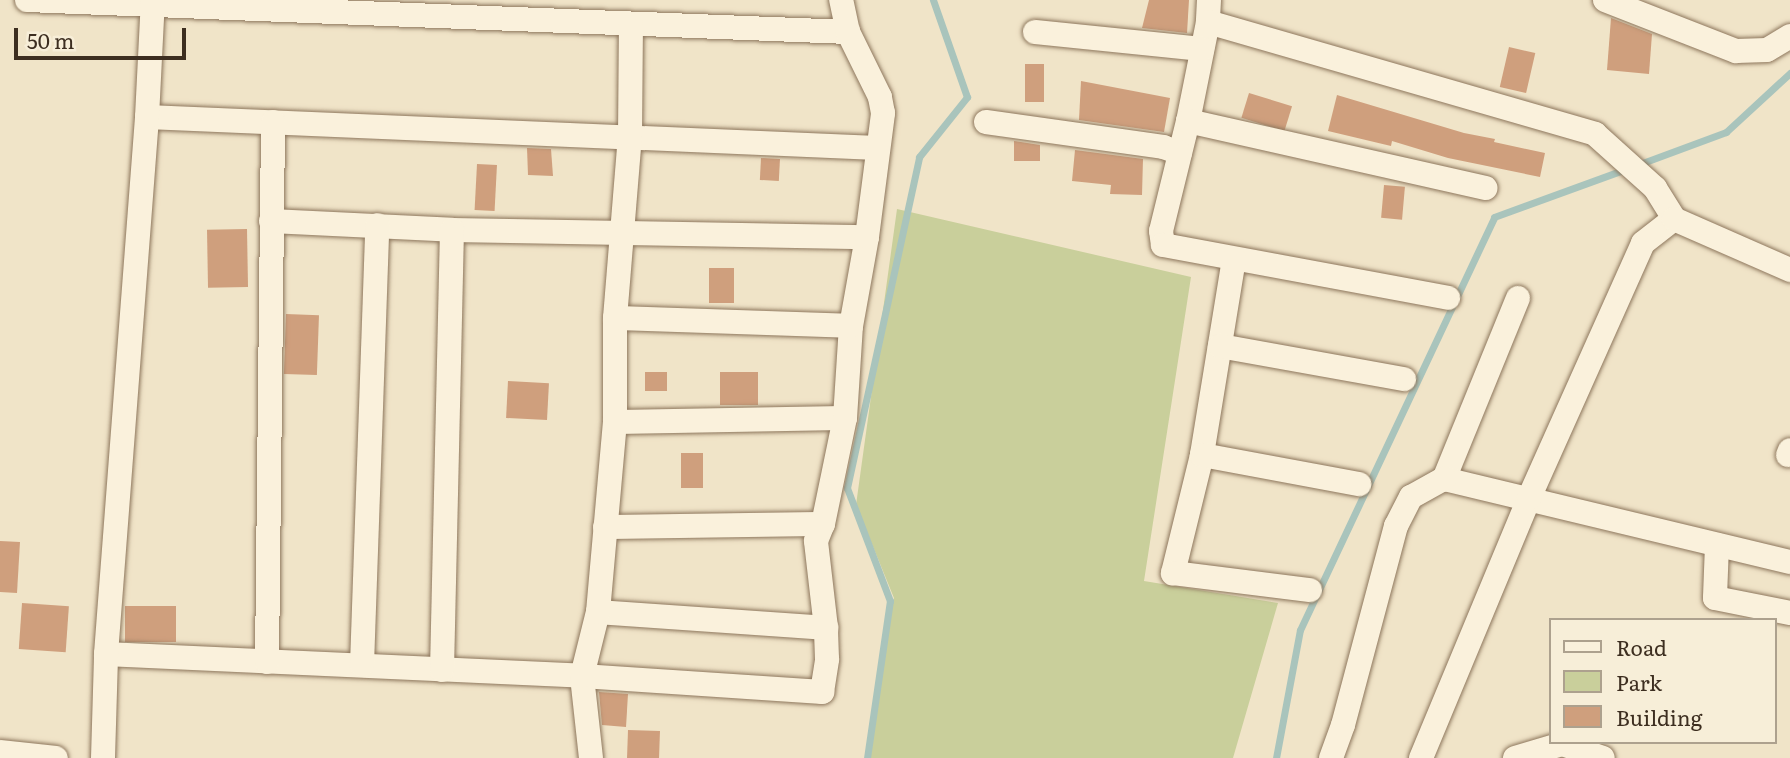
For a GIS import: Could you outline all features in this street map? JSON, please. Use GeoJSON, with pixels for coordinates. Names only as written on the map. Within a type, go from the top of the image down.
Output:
{"type":"FeatureCollection","features":[{"type":"Feature","properties":{"kind":"street"},"geometry":{"type":"LineString","coordinates":[[27,0],[253,3],[631,24],[848,32]]}},
{"type":"Feature","properties":{"kind":"street"},"geometry":{"type":"LineString","coordinates":[[106,654],[582,676],[822,692],[827,659],[826,628],[816,562],[816,541],[824,524],[845,418],[851,326],[883,123],[880,96],[848,32],[841,0]]}},
{"type":"Feature","properties":{"kind":"street"},"geometry":{"type":"LineString","coordinates":[[1605,0],[1736,51],[1767,50],[1790,36]]}},
{"type":"Feature","properties":{"kind":"street"},"geometry":{"type":"LineString","coordinates":[[103,758],[106,654],[148,117],[152,3]]}},
{"type":"Feature","properties":{"kind":"street"},"geometry":{"type":"LineString","coordinates":[[1448,298],[1163,245],[1161,231],[1188,121],[1208,11],[1595,134],[1622,155],[1638,175],[1655,188],[1674,219],[1790,270]]}},
{"type":"Feature","properties":{"kind":"street"},"geometry":{"type":"LineString","coordinates":[[591,758],[582,676],[598,612],[615,422],[615,318],[630,136],[631,24]]}},
{"type":"Feature","properties":{"kind":"street"},"geometry":{"type":"LineString","coordinates":[[1035,32],[1202,49]]}},
{"type":"Feature","properties":{"kind":"street"},"geometry":{"type":"LineString","coordinates":[[148,117],[877,148]]}},
{"type":"Feature","properties":{"kind":"street"},"geometry":{"type":"LineString","coordinates":[[1188,121],[1486,188]]}},
{"type":"Feature","properties":{"kind":"street"},"geometry":{"type":"LineString","coordinates":[[267,662],[273,122]]}},
{"type":"Feature","properties":{"kind":"street"},"geometry":{"type":"LineString","coordinates":[[986,122],[1163,147],[1180,153]]}},
{"type":"Feature","properties":{"kind":"street"},"geometry":{"type":"LineString","coordinates":[[1421,758],[1529,498],[1643,243],[1674,219]]}},
{"type":"Feature","properties":{"kind":"street"},"geometry":{"type":"LineString","coordinates":[[271,221],[452,230],[867,237]]}},
{"type":"Feature","properties":{"kind":"street"},"geometry":{"type":"LineString","coordinates":[[362,665],[377,225]]}},
{"type":"Feature","properties":{"kind":"street"},"geometry":{"type":"LineString","coordinates":[[442,670],[452,230]]}},
{"type":"Feature","properties":{"kind":"street"},"geometry":{"type":"LineString","coordinates":[[1234,259],[1202,455],[1173,573],[1310,590]]}},
{"type":"Feature","properties":{"kind":"street"},"geometry":{"type":"LineString","coordinates":[[1331,758],[1343,725],[1396,526],[1411,497],[1444,479],[1518,298]]}},
{"type":"Feature","properties":{"kind":"street"},"geometry":{"type":"LineString","coordinates":[[615,318],[851,326]]}},
{"type":"Feature","properties":{"kind":"street"},"geometry":{"type":"LineString","coordinates":[[1220,346],[1404,379]]}},
{"type":"Feature","properties":{"kind":"street"},"geometry":{"type":"LineString","coordinates":[[615,422],[845,418]]}},
{"type":"Feature","properties":{"kind":"street"},"geometry":{"type":"LineString","coordinates":[[1202,455],[1359,484]]}},
{"type":"Feature","properties":{"kind":"street"},"geometry":{"type":"LineString","coordinates":[[1444,479],[1790,562]]}},
{"type":"Feature","properties":{"kind":"street"},"geometry":{"type":"LineString","coordinates":[[605,527],[824,524]]}},
{"type":"Feature","properties":{"kind":"street"},"geometry":{"type":"LineString","coordinates":[[1717,544],[1715,598],[1790,614]]}},
{"type":"Feature","properties":{"kind":"street"},"geometry":{"type":"LineString","coordinates":[[598,612],[826,628]]}},
{"type":"Feature","properties":{"kind":"street"},"geometry":{"type":"LineString","coordinates":[[1516,758],[1562,744],[1603,758]]}},
{"type":"Feature","properties":{"kind":"street"},"geometry":{"type":"LineString","coordinates":[[0,752],[56,758]]}},
{"type":"Feature","properties":{"kind":"green space"},"geometry":{"type":"Polygon","coordinates":[[[897,209],[1191,277],[1144,581],[1278,603],[1233,758],[865,758],[894,598],[856,505],[897,209]]]}},
{"type":"Feature","properties":{"kind":"building"},"geometry":{"type":"Polygon","coordinates":[[[1149,0],[1189,0],[1187,33],[1142,28],[1149,0]]]}},
{"type":"Feature","properties":{"kind":"building"},"geometry":{"type":"Polygon","coordinates":[[[1611,18],[1652,34],[1649,74],[1607,70],[1611,18]]]}},
{"type":"Feature","properties":{"kind":"building"},"geometry":{"type":"Polygon","coordinates":[[[1509,47],[1535,53],[1526,93],[1500,87],[1509,47]]]}},
{"type":"Feature","properties":{"kind":"building"},"geometry":{"type":"Polygon","coordinates":[[[1025,64],[1044,64],[1044,102],[1025,102],[1025,64]]]}},
{"type":"Feature","properties":{"kind":"building"},"geometry":{"type":"Polygon","coordinates":[[[1081,81],[1170,98],[1164,132],[1079,120],[1081,81]]]}},
{"type":"Feature","properties":{"kind":"building"},"geometry":{"type":"Polygon","coordinates":[[[1249,93],[1292,106],[1284,131],[1241,118],[1249,93]]]}},
{"type":"Feature","properties":{"kind":"building"},"geometry":{"type":"Polygon","coordinates":[[[1337,95],[1464,133],[1495,139],[1494,142],[1545,153],[1540,177],[1448,158],[1392,141],[1391,146],[1328,131],[1337,95]]]}},
{"type":"Feature","properties":{"kind":"building"},"geometry":{"type":"Polygon","coordinates":[[[1014,141],[1040,145],[1040,161],[1014,161],[1014,141]]]}},
{"type":"Feature","properties":{"kind":"building"},"geometry":{"type":"Polygon","coordinates":[[[527,148],[551,149],[553,176],[528,175],[527,148]]]}},
{"type":"Feature","properties":{"kind":"building"},"geometry":{"type":"Polygon","coordinates":[[[1075,150],[1143,159],[1142,195],[1110,194],[1111,185],[1072,181],[1075,150]]]}},
{"type":"Feature","properties":{"kind":"building"},"geometry":{"type":"Polygon","coordinates":[[[761,158],[780,159],[779,181],[760,180],[761,158]]]}},
{"type":"Feature","properties":{"kind":"building"},"geometry":{"type":"Polygon","coordinates":[[[477,164],[497,165],[495,211],[475,210],[477,164]]]}},
{"type":"Feature","properties":{"kind":"building"},"geometry":{"type":"Polygon","coordinates":[[[1384,185],[1405,187],[1402,220],[1381,218],[1384,185]]]}},
{"type":"Feature","properties":{"kind":"building"},"geometry":{"type":"Polygon","coordinates":[[[247,229],[248,287],[208,288],[207,230],[247,229]]]}},
{"type":"Feature","properties":{"kind":"building"},"geometry":{"type":"Polygon","coordinates":[[[709,268],[734,268],[734,303],[709,303],[709,268]]]}},
{"type":"Feature","properties":{"kind":"building"},"geometry":{"type":"Polygon","coordinates":[[[286,314],[319,315],[317,375],[284,374],[286,314]]]}},
{"type":"Feature","properties":{"kind":"building"},"geometry":{"type":"Polygon","coordinates":[[[645,372],[667,372],[667,391],[645,391],[645,372]]]}},
{"type":"Feature","properties":{"kind":"building"},"geometry":{"type":"Polygon","coordinates":[[[720,372],[758,372],[758,405],[720,405],[720,372]]]}},
{"type":"Feature","properties":{"kind":"building"},"geometry":{"type":"Polygon","coordinates":[[[508,381],[549,383],[547,420],[506,418],[508,381]]]}},
{"type":"Feature","properties":{"kind":"building"},"geometry":{"type":"Polygon","coordinates":[[[681,453],[703,453],[703,488],[681,488],[681,453]]]}},
{"type":"Feature","properties":{"kind":"building"},"geometry":{"type":"Polygon","coordinates":[[[0,541],[20,542],[17,593],[0,592],[0,541]]]}},
{"type":"Feature","properties":{"kind":"building"},"geometry":{"type":"Polygon","coordinates":[[[22,603],[69,606],[66,652],[19,649],[22,603]]]}},
{"type":"Feature","properties":{"kind":"building"},"geometry":{"type":"Polygon","coordinates":[[[125,606],[176,606],[176,642],[125,642],[125,606]]]}},
{"type":"Feature","properties":{"kind":"building"},"geometry":{"type":"Polygon","coordinates":[[[599,692],[628,694],[626,727],[602,725],[599,692]]]}},
{"type":"Feature","properties":{"kind":"building"},"geometry":{"type":"Polygon","coordinates":[[[628,730],[660,731],[659,758],[627,758],[628,730]]]}},
{"type":"Feature","properties":{"kind":"waterway"},"geometry":{"type":"LineString","coordinates":[[867,758],[890,601],[847,488],[919,157],[967,97],[933,0]]}},
{"type":"Feature","properties":{"kind":"waterway"},"geometry":{"type":"LineString","coordinates":[[1637,165],[1726,132],[1790,73]]}},
{"type":"Feature","properties":{"kind":"waterway"},"geometry":{"type":"LineString","coordinates":[[1276,758],[1300,630],[1494,217],[1626,169]]}}]}
